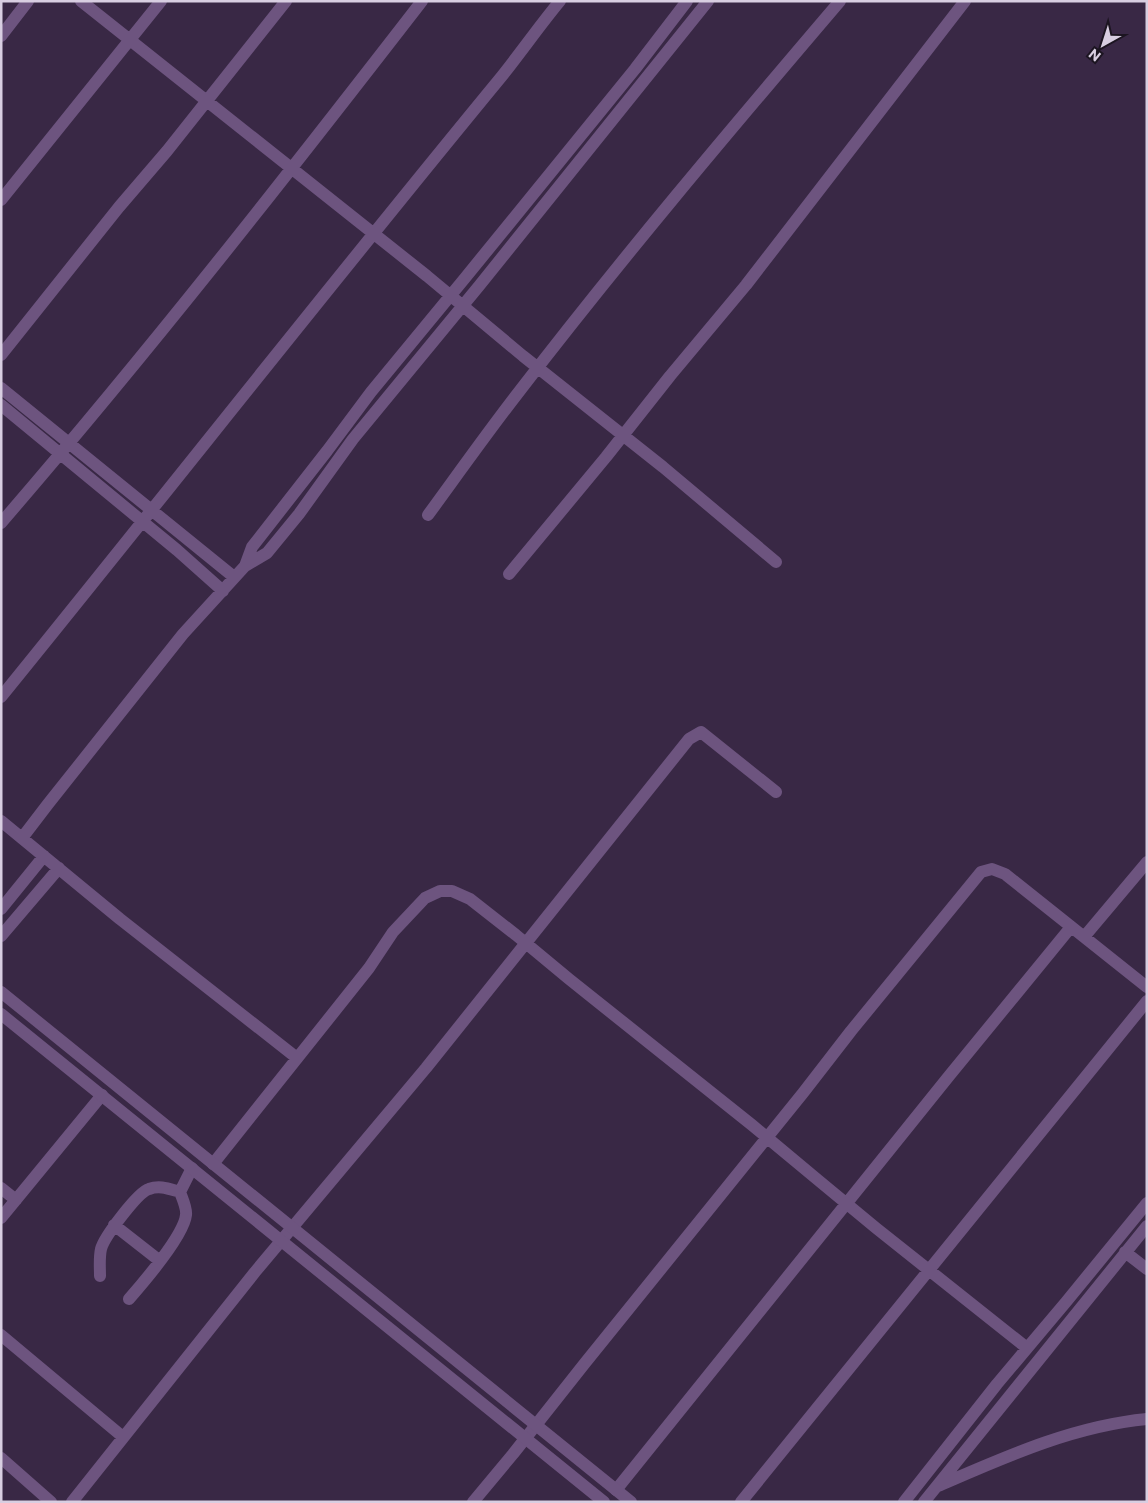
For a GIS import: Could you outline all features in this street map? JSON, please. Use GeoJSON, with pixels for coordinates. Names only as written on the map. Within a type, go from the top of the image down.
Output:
{"type":"FeatureCollection","features":[{"type":"Feature","properties":{"kind":"street"},"geometry":{"type":"LineString","coordinates":[[1,36],[28,1]]}},
{"type":"Feature","properties":{"kind":"street"},"geometry":{"type":"LineString","coordinates":[[81,1],[292,168],[663,467],[776,562]]}},
{"type":"Feature","properties":{"kind":"street"},"geometry":{"type":"LineString","coordinates":[[1,200],[161,1]]}},
{"type":"Feature","properties":{"kind":"street"},"geometry":{"type":"LineString","coordinates":[[1,355],[286,1]]}},
{"type":"Feature","properties":{"kind":"street"},"geometry":{"type":"LineString","coordinates":[[1,523],[70,444],[292,168],[422,1]]}},
{"type":"Feature","properties":{"kind":"street"},"geometry":{"type":"LineString","coordinates":[[1,697],[373,233],[505,73],[560,1]]}},
{"type":"Feature","properties":{"kind":"street"},"geometry":{"type":"LineString","coordinates":[[245,566],[252,547],[371,392],[635,69],[687,1]]}},
{"type":"Feature","properties":{"kind":"street"},"geometry":{"type":"LineString","coordinates":[[22,838],[183,634],[245,566],[267,553],[299,514],[353,439],[463,306],[708,1]]}},
{"type":"Feature","properties":{"kind":"street"},"geometry":{"type":"LineString","coordinates":[[428,514],[538,368],[680,191],[840,1]]}},
{"type":"Feature","properties":{"kind":"street"},"geometry":{"type":"LineString","coordinates":[[509,574],[746,285],[965,1]]}},
{"type":"Feature","properties":{"kind":"street"},"geometry":{"type":"LineString","coordinates":[[1,388],[234,577]]}},
{"type":"Feature","properties":{"kind":"street"},"geometry":{"type":"LineString","coordinates":[[1,405],[143,522],[223,591]]}},
{"type":"Feature","properties":{"kind":"street"},"geometry":{"type":"LineString","coordinates":[[72,1502],[281,1240],[426,1068],[689,738],[701,732],[776,792]]}},
{"type":"Feature","properties":{"kind":"street"},"geometry":{"type":"LineString","coordinates":[[1,821],[120,919],[297,1058]]}},
{"type":"Feature","properties":{"kind":"street"},"geometry":{"type":"LineString","coordinates":[[1,909],[44,856]]}},
{"type":"Feature","properties":{"kind":"street"},"geometry":{"type":"LineString","coordinates":[[1084,937],[1147,862]]}},
{"type":"Feature","properties":{"kind":"street"},"geometry":{"type":"LineString","coordinates":[[1,936],[59,868]]}},
{"type":"Feature","properties":{"kind":"street"},"geometry":{"type":"LineString","coordinates":[[473,1502],[980,872],[992,869],[1005,874],[1147,987]]}},
{"type":"Feature","properties":{"kind":"street"},"geometry":{"type":"LineString","coordinates":[[213,1164],[369,968],[393,932],[425,898],[440,891],[452,891],[470,899],[526,943],[1027,1348]]}},
{"type":"Feature","properties":{"kind":"street"},"geometry":{"type":"LineString","coordinates":[[616,1490],[1071,927]]}},
{"type":"Feature","properties":{"kind":"street"},"geometry":{"type":"LineString","coordinates":[[1,992],[631,1502]]}},
{"type":"Feature","properties":{"kind":"street"},"geometry":{"type":"LineString","coordinates":[[741,1502],[1147,1000]]}},
{"type":"Feature","properties":{"kind":"street"},"geometry":{"type":"LineString","coordinates":[[1,1014],[604,1502]]}},
{"type":"Feature","properties":{"kind":"street"},"geometry":{"type":"LineString","coordinates":[[1,1218],[102,1095]]}},
{"type":"Feature","properties":{"kind":"street"},"geometry":{"type":"LineString","coordinates":[[129,1300],[168,1250],[181,1228],[186,1214],[180,1192],[192,1168]]}},
{"type":"Feature","properties":{"kind":"street"},"geometry":{"type":"LineString","coordinates":[[100,1276],[101,1248],[114,1225],[147,1189],[162,1186],[180,1192]]}},
{"type":"Feature","properties":{"kind":"street"},"geometry":{"type":"LineString","coordinates":[[1,1188],[16,1200]]}},
{"type":"Feature","properties":{"kind":"street"},"geometry":{"type":"LineString","coordinates":[[906,1499],[963,1426],[1147,1203]]}},
{"type":"Feature","properties":{"kind":"street"},"geometry":{"type":"LineString","coordinates":[[114,1225],[160,1261]]}},
{"type":"Feature","properties":{"kind":"street"},"geometry":{"type":"LineString","coordinates":[[924,1502],[1147,1226]]}},
{"type":"Feature","properties":{"kind":"street"},"geometry":{"type":"LineString","coordinates":[[1125,1252],[1147,1269]]}},
{"type":"Feature","properties":{"kind":"street"},"geometry":{"type":"LineString","coordinates":[[1,1335],[123,1437]]}},
{"type":"Feature","properties":{"kind":"street"},"geometry":{"type":"LineString","coordinates":[[906,1499],[1001,1458],[1068,1434],[1123,1421],[1147,1419]]}},
{"type":"Feature","properties":{"kind":"street"},"geometry":{"type":"LineString","coordinates":[[1,1458],[47,1500]]}}]}
